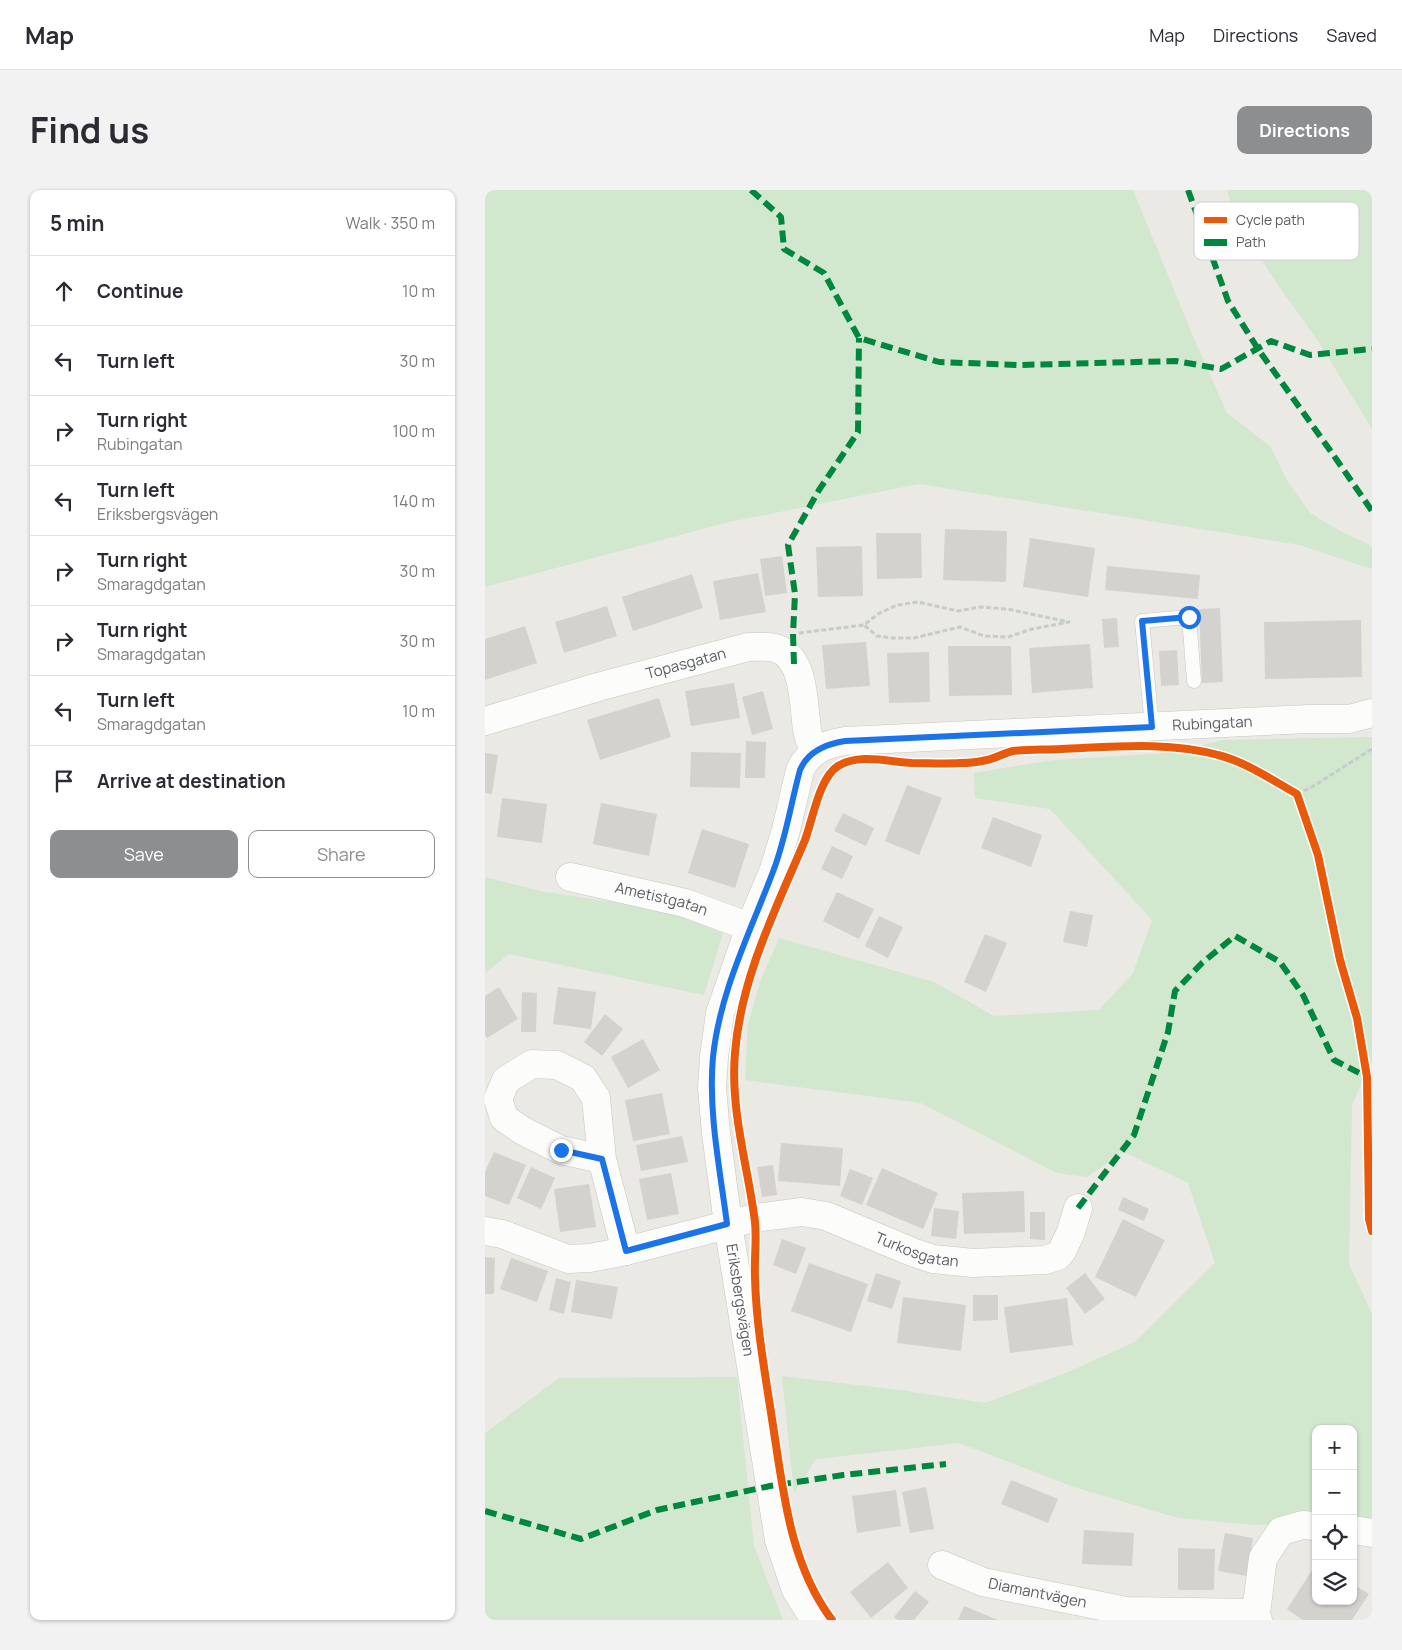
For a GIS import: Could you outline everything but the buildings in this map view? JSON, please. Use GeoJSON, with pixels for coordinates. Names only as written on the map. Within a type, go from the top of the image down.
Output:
{"type":"FeatureCollection","features":[{"type":"Feature","properties":{"kind":"street","name":"Topasgatan"},"geometry":{"type":"LineString","coordinates":[[485,721],[598,687],[749,647],[763,646],[777,648],[787,655],[801,678],[807,730],[809,740],[815,751]]}},
{"type":"Feature","properties":{"kind":"street","name":"Rubingatan"},"geometry":{"type":"LineString","coordinates":[[815,751],[833,743],[845,741],[1309,719],[1349,719],[1372,713]]}},
{"type":"Feature","properties":{"kind":"street","name":"Eriksbergsvägen"},"geometry":{"type":"LineString","coordinates":[[815,751],[804,761],[800,770],[777,861],[750,927],[720,1013],[713,1057],[712,1088],[727,1224],[779,1540],[796,1590],[815,1620]]}},
{"type":"Feature","properties":{"kind":"street","name":"Ametistgatan"},"geometry":{"type":"LineString","coordinates":[[570,876],[685,903],[750,927]]}},
{"type":"Feature","properties":{"kind":"street"},"geometry":{"type":"LineString","coordinates":[[602,1159],[626,1251]]}},
{"type":"Feature","properties":{"kind":"street","name":"Turkosgatan"},"geometry":{"type":"LineString","coordinates":[[485,1232],[503,1234],[569,1259],[590,1258],[626,1251],[754,1218],[802,1212],[826,1216],[912,1252],[933,1258],[973,1263],[1045,1260],[1058,1256],[1071,1232],[1078,1208]]}},
{"type":"Feature","properties":{"kind":"street"},"geometry":{"type":"LineString","coordinates":[[1257,1616],[1263,1558],[1281,1531],[1303,1525],[1312,1526]]}},
{"type":"Feature","properties":{"kind":"street"},"geometry":{"type":"LineString","coordinates":[[1357,1531],[1372,1533]]}},
{"type":"Feature","properties":{"kind":"street","name":"Diamantvägen"},"geometry":{"type":"LineString","coordinates":[[941,1564],[983,1582],[1126,1611],[1257,1616]]}},
{"type":"Feature","properties":{"kind":"lane"},"geometry":{"type":"LineString","coordinates":[[1152,727],[1142,621],[1189,617],[1194,681]]}},
{"type":"Feature","properties":{"kind":"path"},"geometry":{"type":"LineString","coordinates":[[793,634],[864,625],[878,614],[897,605],[918,602],[958,611],[980,608],[1007,608],[1069,622],[1032,629],[1008,637],[984,636],[961,627],[914,638],[893,638],[877,636],[864,625]]}},
{"type":"Feature","properties":{"kind":"path"},"geometry":{"type":"LineString","coordinates":[[1297,794],[1312,788],[1372,749]]}},
{"type":"Feature","properties":{"kind":"green space"},"geometry":{"type":"Polygon","coordinates":[[[485,190],[1133,190],[1195,341],[1227,413],[1271,447],[1286,479],[1310,513],[1340,531],[1370,545],[1372,548],[1372,569],[1300,545],[919,484],[729,522],[485,587],[485,190]]]}},
{"type":"Feature","properties":{"kind":"green space"},"geometry":{"type":"Polygon","coordinates":[[[1227,190],[1372,190],[1372,429],[1319,342],[1262,260],[1359,260],[1359,202],[1231,202],[1227,190]]]}},
{"type":"Feature","properties":{"kind":"green space"},"geometry":{"type":"Polygon","coordinates":[[[1372,737],[1372,1060],[1352,1105],[1349,1264],[1372,1314],[1372,1522],[1357,1523],[1357,1425],[1312,1425],[1312,1523],[1257,1525],[1178,1518],[1074,1487],[959,1443],[816,1459],[794,1493],[782,1376],[985,1403],[1068,1372],[1135,1342],[1215,1263],[1188,1183],[1124,1152],[1087,1177],[1057,1173],[921,1103],[745,1080],[748,1025],[760,982],[779,938],[934,982],[994,1016],[1099,1010],[1133,973],[1152,920],[1050,809],[975,798],[974,773],[1054,760],[1169,753],[1223,740],[1372,737]]]}},
{"type":"Feature","properties":{"kind":"green space"},"geometry":{"type":"Polygon","coordinates":[[[485,877],[545,892],[666,910],[723,933],[704,995],[509,954],[485,973],[485,877]]]}},
{"type":"Feature","properties":{"kind":"green space"},"geometry":{"type":"Polygon","coordinates":[[[737,1377],[754,1546],[783,1620],[485,1620],[485,1433],[559,1378],[737,1377]]]}},
{"type":"Feature","properties":{"kind":"marked path"},"geometry":{"type":"LineString","coordinates":[[751,190],[781,217],[784,249],[824,273],[859,338],[939,362],[1018,365],[1176,361],[1221,369],[1271,341],[1310,355],[1372,349]]}},
{"type":"Feature","properties":{"kind":"marked path"},"geometry":{"type":"LineString","coordinates":[[1188,190],[1194,207]]}},
{"type":"Feature","properties":{"kind":"marked path"},"geometry":{"type":"LineString","coordinates":[[1213,260],[1228,301],[1258,349],[1372,511]]}},
{"type":"Feature","properties":{"kind":"marked path"},"geometry":{"type":"LineString","coordinates":[[794,664],[795,594],[788,545],[819,490],[858,432],[859,338]]}},
{"type":"Feature","properties":{"kind":"marked path"},"geometry":{"type":"LineString","coordinates":[[1078,1208],[1134,1135],[1168,1032],[1175,991],[1202,963],[1235,936],[1280,962],[1303,995],[1334,1060],[1367,1077],[1369,1076]]}},
{"type":"Feature","properties":{"kind":"marked path"},"geometry":{"type":"LineString","coordinates":[[485,1511],[581,1539],[657,1510],[770,1486],[843,1475],[946,1464]]}},
{"type":"Feature","properties":{"kind":"cycle path"},"geometry":{"type":"LineString","coordinates":[[832,1620],[806,1574],[797,1550],[784,1498],[759,1330],[755,1277],[755,1222],[737,1117],[734,1074],[739,1025],[744,997],[752,970],[805,840],[821,789],[831,772],[838,766],[846,762],[865,759],[912,763],[967,763],[987,760],[1019,750],[1160,746],[1199,751],[1228,758],[1259,772],[1297,794],[1318,855],[1340,960],[1357,1018],[1367,1077],[1369,1219],[1372,1231]]}},
{"type":"Feature","properties":{"kind":"route"},"geometry":{"type":"LineString","coordinates":[[561,1150],[602,1159],[626,1251],[727,1224],[712,1088],[713,1057],[720,1013],[750,927],[774,869],[804,761],[815,751],[833,743],[845,741],[1152,727],[1142,621],[1189,617]]}}]}
